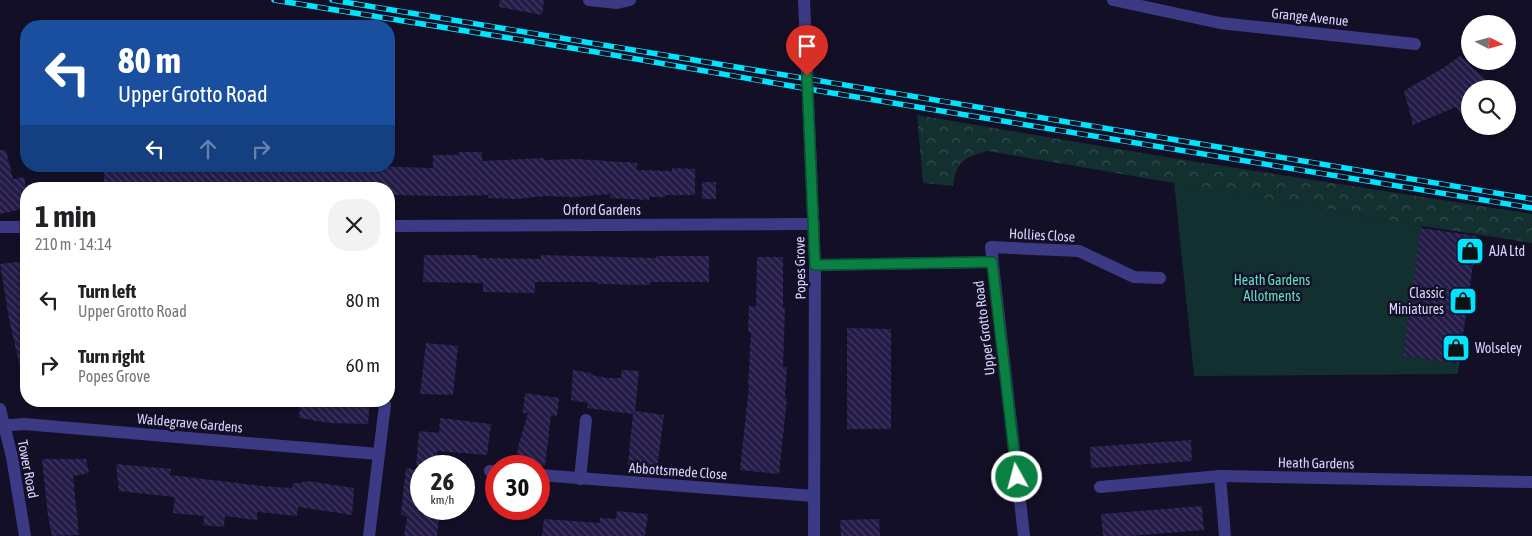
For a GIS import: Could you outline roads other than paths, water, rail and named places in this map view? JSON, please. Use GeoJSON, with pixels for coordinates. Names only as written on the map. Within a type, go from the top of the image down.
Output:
{"type":"FeatureCollection","features":[{"type":"Feature","properties":{"kind":"street"},"geometry":{"type":"LineString","coordinates":[[589,0],[618,3],[630,0]]}},
{"type":"Feature","properties":{"kind":"street","name":"Popes Grove"},"geometry":{"type":"LineString","coordinates":[[804,0],[815,265],[814,536]]}},
{"type":"Feature","properties":{"kind":"street","name":"Grange Avenue"},"geometry":{"type":"LineString","coordinates":[[1113,0],[1220,23],[1416,44]]}},
{"type":"Feature","properties":{"kind":"street","name":"Orford Gardens"},"geometry":{"type":"LineString","coordinates":[[395,226],[814,224]]}},
{"type":"Feature","properties":{"kind":"street"},"geometry":{"type":"LineString","coordinates":[[0,227],[20,227]]}},
{"type":"Feature","properties":{"kind":"street","name":"Hollies Close"},"geometry":{"type":"LineString","coordinates":[[992,262],[990,247],[1079,251],[1134,276],[1160,278]]}},
{"type":"Feature","properties":{"kind":"street","name":"Upper Grotto Road"},"geometry":{"type":"LineString","coordinates":[[815,265],[992,262],[1024,536]]}},
{"type":"Feature","properties":{"kind":"street"},"geometry":{"type":"LineString","coordinates":[[369,536],[385,407]]}},
{"type":"Feature","properties":{"kind":"street","name":"Tower Road"},"geometry":{"type":"LineString","coordinates":[[0,409],[2,426],[12,457],[25,536]]}},
{"type":"Feature","properties":{"kind":"street"},"geometry":{"type":"LineString","coordinates":[[580,479],[586,420]]}},
{"type":"Feature","properties":{"kind":"street","name":"Waldegrave Gardens"},"geometry":{"type":"LineString","coordinates":[[2,426],[24,424],[378,454]]}},
{"type":"Feature","properties":{"kind":"street","name":"Abbottsmede Close"},"geometry":{"type":"LineString","coordinates":[[550,476],[814,496]]}},
{"type":"Feature","properties":{"kind":"street"},"geometry":{"type":"LineString","coordinates":[[1220,476],[1225,536]]}},
{"type":"Feature","properties":{"kind":"street","name":"Heath Gardens"},"geometry":{"type":"LineString","coordinates":[[1100,488],[1220,476],[1532,482]]}},
{"type":"Feature","properties":{"kind":"railway"},"geometry":{"type":"LineString","coordinates":[[274,0],[1532,208]]}},
{"type":"Feature","properties":{"kind":"railway"},"geometry":{"type":"LineString","coordinates":[[332,0],[1532,199]]}},
{"type":"Feature","properties":{"kind":"place","name":"AJA Ltd"},"geometry":{"type":"Point","coordinates":[1470,251]}},
{"type":"Feature","properties":{"kind":"place","name":"Classic Miniatures"},"geometry":{"type":"Point","coordinates":[1463,301]}},
{"type":"Feature","properties":{"kind":"place","name":"Wolseley"},"geometry":{"type":"Point","coordinates":[1456,348]}},
{"type":"Feature","properties":{"kind":"park label","name":"Heath Gardens Allotments"},"geometry":{"type":"Point","coordinates":[1272,288]}}]}
